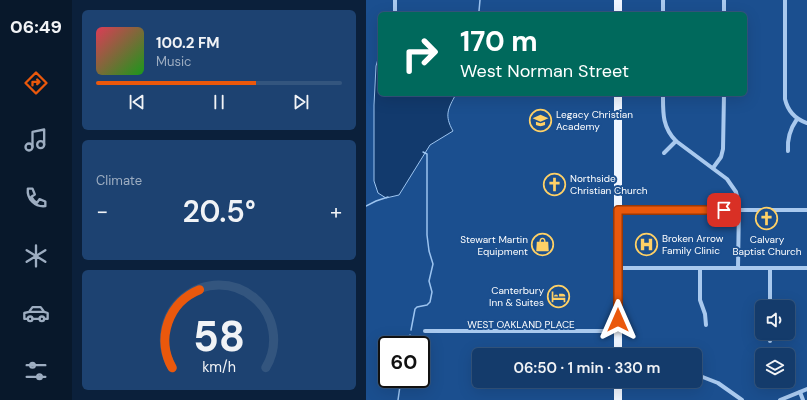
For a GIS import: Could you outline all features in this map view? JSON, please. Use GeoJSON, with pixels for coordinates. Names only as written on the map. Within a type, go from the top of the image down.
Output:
{"type":"FeatureCollection","features":[{"type":"Feature","properties":{"kind":"main road"},"geometry":{"type":"LineString","coordinates":[[618,0],[618,12]]}},
{"type":"Feature","properties":{"kind":"main road"},"geometry":{"type":"LineString","coordinates":[[618,96],[618,348]]}},
{"type":"Feature","properties":{"kind":"main road"},"geometry":{"type":"LineString","coordinates":[[618,388],[618,400]]}},
{"type":"Feature","properties":{"kind":"street"},"geometry":{"type":"LineString","coordinates":[[395,0],[395,12]]}},
{"type":"Feature","properties":{"kind":"street"},"geometry":{"type":"LineString","coordinates":[[663,0],[663,12]]}},
{"type":"Feature","properties":{"kind":"street"},"geometry":{"type":"LineString","coordinates":[[724,0],[724,12]]}},
{"type":"Feature","properties":{"kind":"street"},"geometry":{"type":"LineString","coordinates":[[785,0],[785,94],[788,109],[797,119],[807,123]]}},
{"type":"Feature","properties":{"kind":"street"},"geometry":{"type":"LineString","coordinates":[[663,96],[664,122],[668,132],[676,141],[727,179],[734,187],[738,196],[738,268]]}},
{"type":"Feature","properties":{"kind":"street"},"geometry":{"type":"LineString","coordinates":[[713,168],[721,157],[723,150],[724,96]]}},
{"type":"Feature","properties":{"kind":"street"},"geometry":{"type":"LineString","coordinates":[[788,151],[788,137],[791,127],[797,119]]}},
{"type":"Feature","properties":{"kind":"street"},"geometry":{"type":"LineString","coordinates":[[664,153],[676,141]]}},
{"type":"Feature","properties":{"kind":"street"},"geometry":{"type":"LineString","coordinates":[[618,210],[807,210]]}},
{"type":"Feature","properties":{"kind":"street"},"geometry":{"type":"LineString","coordinates":[[618,268],[807,268]]}},
{"type":"Feature","properties":{"kind":"street"},"geometry":{"type":"LineString","coordinates":[[700,268],[700,300],[705,314],[706,325]]}},
{"type":"Feature","properties":{"kind":"street"},"geometry":{"type":"LineString","coordinates":[[770,268],[770,300]]}},
{"type":"Feature","properties":{"kind":"street","name":"WEST OAKLAND PLACE"},"geometry":{"type":"LineString","coordinates":[[425,330],[618,331]]}},
{"type":"Feature","properties":{"kind":"street"},"geometry":{"type":"LineString","coordinates":[[702,376],[718,384],[742,400]]}},
{"type":"Feature","properties":{"kind":"street"},"geometry":{"type":"LineString","coordinates":[[780,400],[807,389]]}},
{"type":"Feature","properties":{"kind":"street"},"geometry":{"type":"LineString","coordinates":[[800,392],[803,400]]}},
{"type":"Feature","properties":{"kind":"water"},"geometry":{"type":"Polygon","coordinates":[[[378,59],[378,96],[455,96],[448,112],[450,125],[453,131],[430,145],[399,195],[386,198],[378,193],[374,181],[374,105],[376,66],[378,59]]]}},
{"type":"Feature","properties":{"kind":"waterway"},"geometry":{"type":"LineString","coordinates":[[479,12],[480,0]]}},
{"type":"Feature","properties":{"kind":"waterway"},"geometry":{"type":"LineString","coordinates":[[411,330],[415,309],[417,307],[427,305],[430,302],[432,292],[429,281],[433,264],[429,251],[427,235],[427,154],[423,152]]}},
{"type":"Feature","properties":{"kind":"waterway"},"geometry":{"type":"LineString","coordinates":[[366,206],[388,197]]}},
{"type":"Feature","properties":{"kind":"waterway"},"geometry":{"type":"LineString","coordinates":[[398,400],[400,388]]}},
{"type":"Feature","properties":{"kind":"place","name":"Legacy Christian Academy"},"geometry":{"type":"Point","coordinates":[541,120]}},
{"type":"Feature","properties":{"kind":"place","name":"Northside Christian Church"},"geometry":{"type":"Point","coordinates":[555,184]}},
{"type":"Feature","properties":{"kind":"place","name":"Calvary Baptist Church"},"geometry":{"type":"Point","coordinates":[767,219]}},
{"type":"Feature","properties":{"kind":"place","name":"Broken Arrow Family Clinic"},"geometry":{"type":"Point","coordinates":[647,244]}},
{"type":"Feature","properties":{"kind":"place","name":"Stewart Martin Equipment"},"geometry":{"type":"Point","coordinates":[543,245]}},
{"type":"Feature","properties":{"kind":"place","name":"Canterbury Inn & Suites"},"geometry":{"type":"Point","coordinates":[559,296]}},
{"type":"Feature","properties":{"kind":"route"},"geometry":{"type":"LineString","coordinates":[[618,320],[618,210],[724,210]]}}]}
